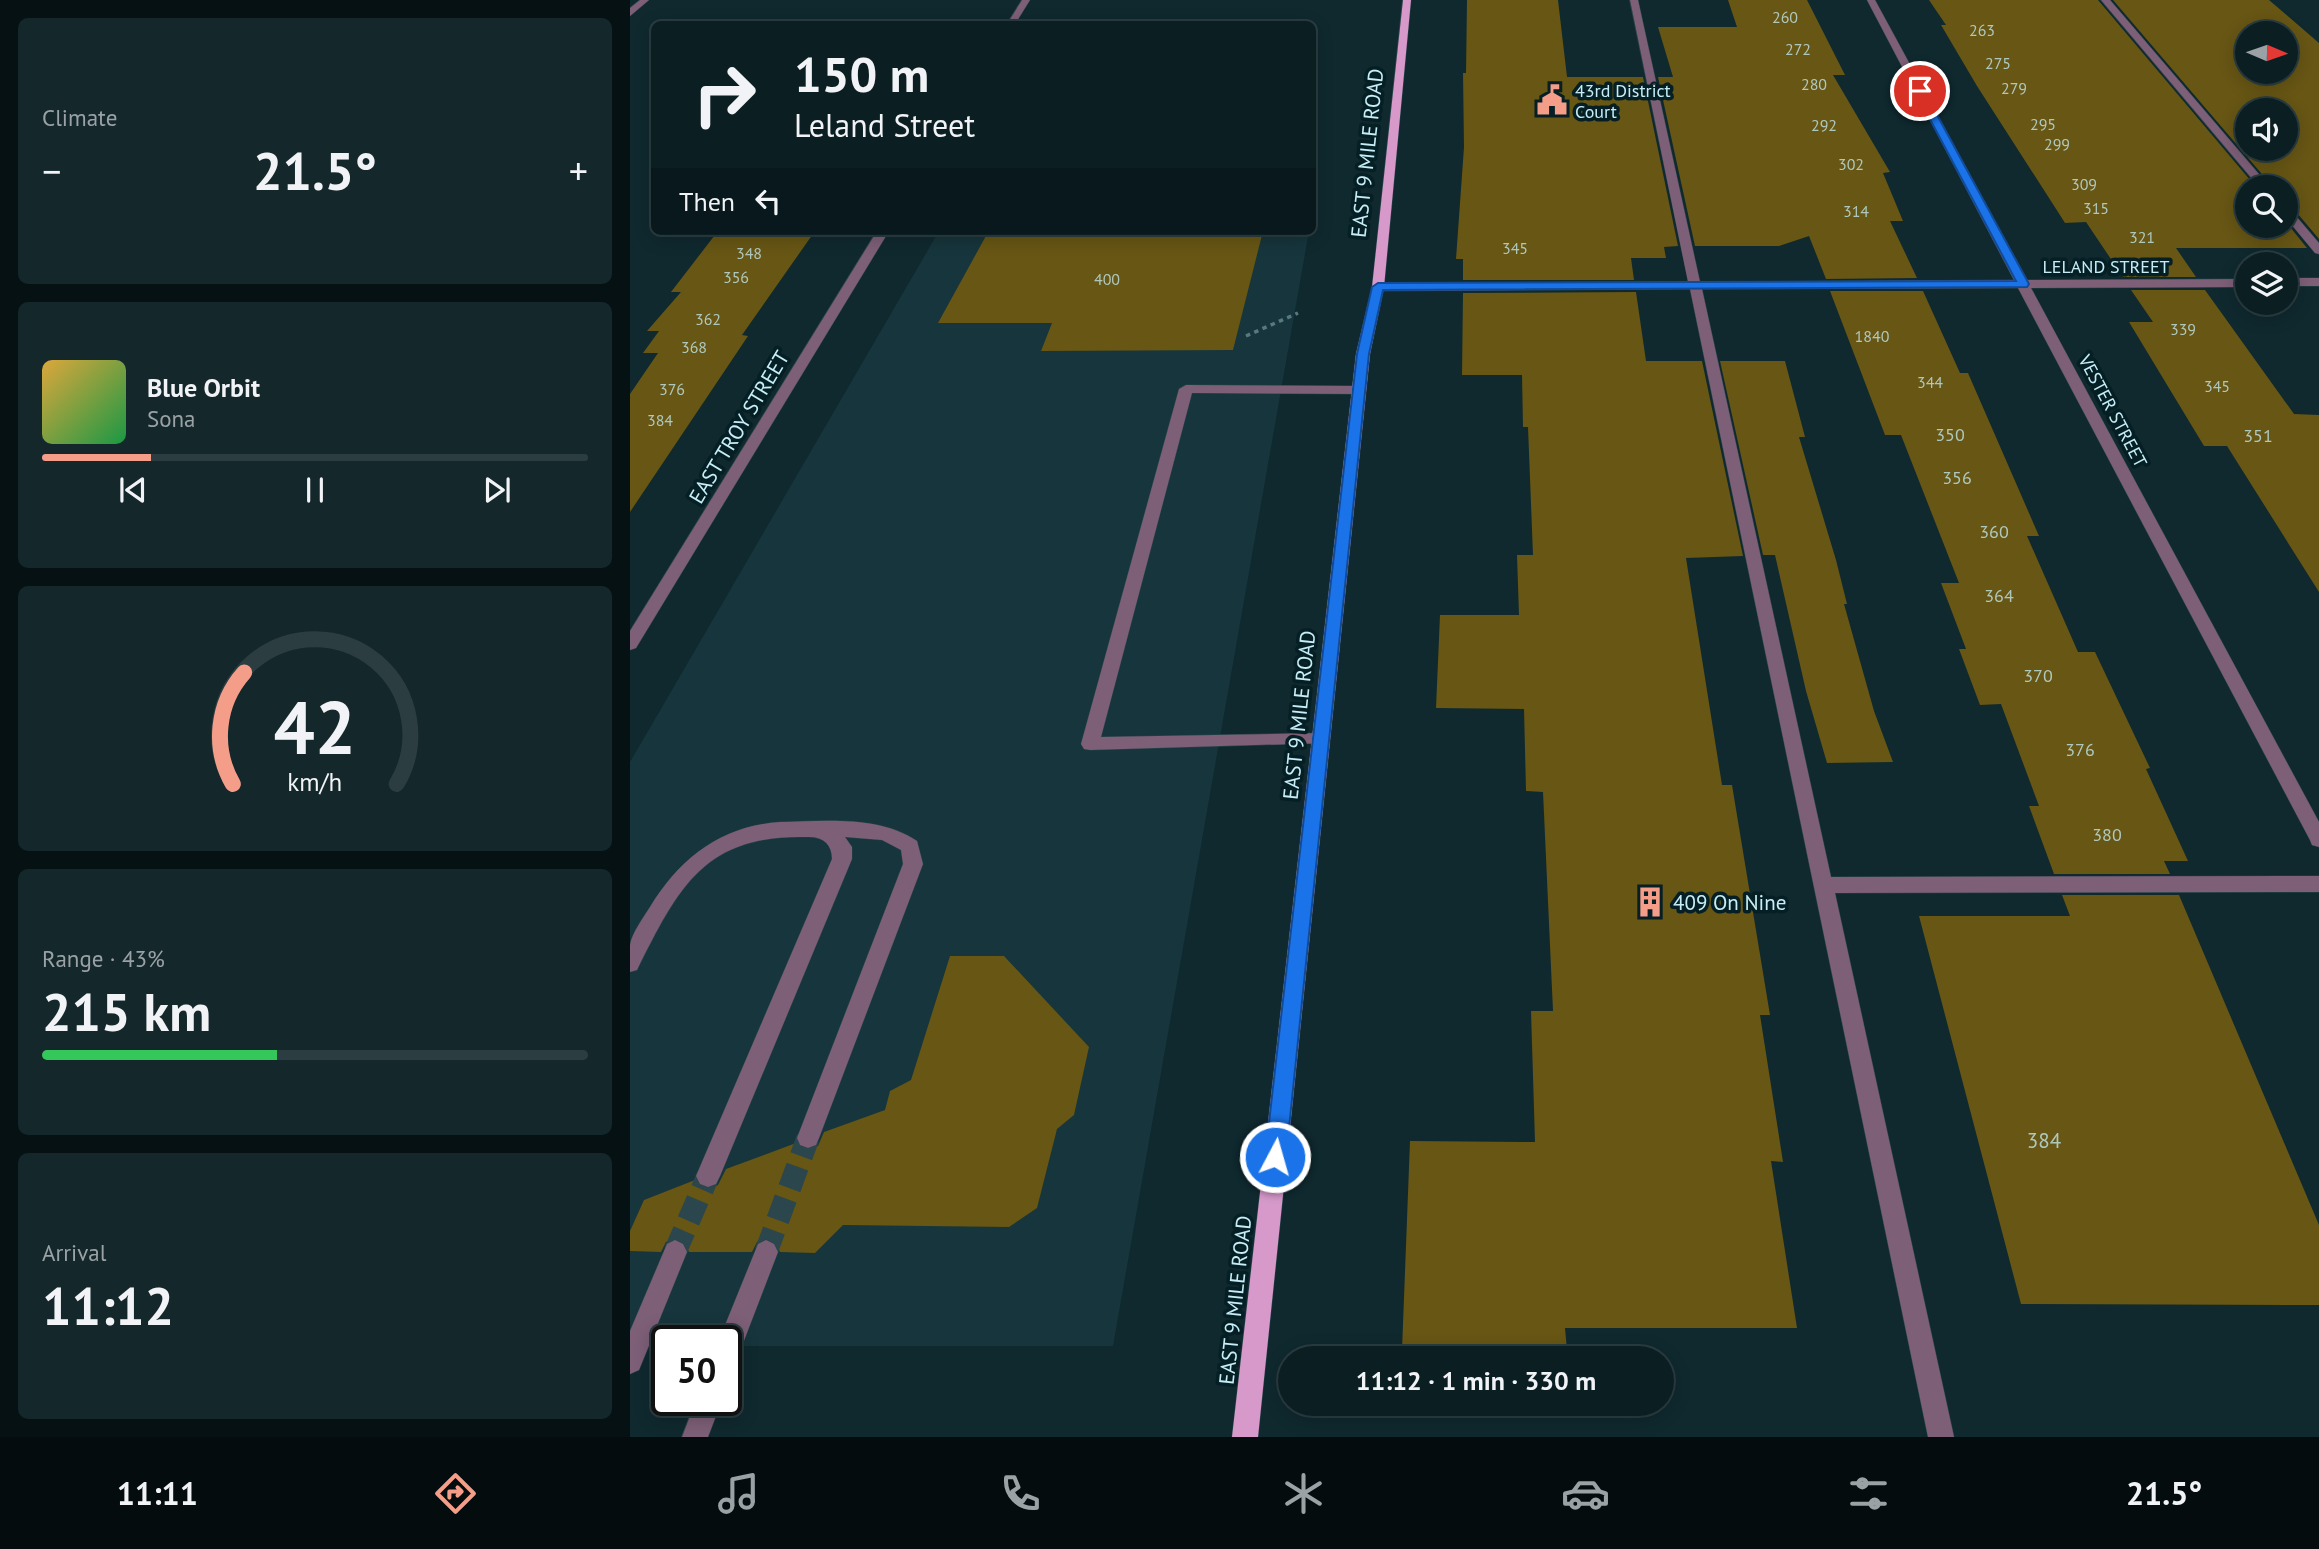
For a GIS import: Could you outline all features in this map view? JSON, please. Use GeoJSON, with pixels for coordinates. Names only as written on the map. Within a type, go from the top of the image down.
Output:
{"type":"FeatureCollection","features":[{"type":"Feature","properties":{"kind":"main road","name":"EAST 9 MILE ROAD"},"geometry":{"type":"LineString","coordinates":[[1245,1437],[1363,354],[1378,287],[1407,0]]}},
{"type":"Feature","properties":{"kind":"street"},"geometry":{"type":"LineString","coordinates":[[630,13],[645,0]]}},
{"type":"Feature","properties":{"kind":"street"},"geometry":{"type":"LineString","coordinates":[[1013,21],[1026,0]]}},
{"type":"Feature","properties":{"kind":"street"},"geometry":{"type":"LineString","coordinates":[[1634,0],[1941,1437]]}},
{"type":"Feature","properties":{"kind":"street","name":"VESTER STREET"},"geometry":{"type":"LineString","coordinates":[[1871,0],[2319,840]]}},
{"type":"Feature","properties":{"kind":"street"},"geometry":{"type":"LineString","coordinates":[[2105,0],[2255,175]]}},
{"type":"Feature","properties":{"kind":"street"},"geometry":{"type":"LineString","coordinates":[[2298,225],[2319,250]]}},
{"type":"Feature","properties":{"kind":"street","name":"EAST TROY STREET"},"geometry":{"type":"LineString","coordinates":[[630,644],[881,235]]}},
{"type":"Feature","properties":{"kind":"street","name":"LELAND STREET"},"geometry":{"type":"LineString","coordinates":[[1378,287],[2235,282]]}},
{"type":"Feature","properties":{"kind":"street"},"geometry":{"type":"LineString","coordinates":[[2298,282],[2319,282]]}},
{"type":"Feature","properties":{"kind":"street"},"geometry":{"type":"LineString","coordinates":[[1321,739],[1090,744],[1186,389],[1359,390]]}},
{"type":"Feature","properties":{"kind":"street"},"geometry":{"type":"LineString","coordinates":[[630,964],[660,905],[679,878],[704,854],[737,836],[767,830],[875,831],[897,834],[910,846],[913,864],[808,1138]]}},
{"type":"Feature","properties":{"kind":"street"},"geometry":{"type":"LineString","coordinates":[[708,1176],[842,859],[842,847],[835,838],[818,830]]}},
{"type":"Feature","properties":{"kind":"street"},"geometry":{"type":"LineString","coordinates":[[1822,885],[2319,884]]}},
{"type":"Feature","properties":{"kind":"street"},"geometry":{"type":"LineString","coordinates":[[630,1361],[675,1252]]}},
{"type":"Feature","properties":{"kind":"street"},"geometry":{"type":"LineString","coordinates":[[738,1325],[766,1252]]}},
{"type":"Feature","properties":{"kind":"street"},"geometry":{"type":"LineString","coordinates":[[695,1437],[703,1416]]}},
{"type":"Feature","properties":{"kind":"path"},"geometry":{"type":"LineString","coordinates":[[1246,335],[1298,313]]}},
{"type":"Feature","properties":{"kind":"shaded area"},"geometry":{"type":"Polygon","coordinates":[[[937,235],[1308,235],[1113,1346],[742,1346],[742,1325],[651,1325],[651,1346],[630,1346],[630,762],[937,235]]]}},
{"type":"Feature","properties":{"kind":"building"},"geometry":{"type":"Polygon","coordinates":[[[1467,0],[1558,0],[1567,77],[1643,77],[1678,246],[1664,247],[1666,258],[1631,258],[1634,280],[1463,280],[1463,259],[1456,259],[1464,147],[1463,73],[1466,73],[1467,0]]]}},
{"type":"Feature","properties":{"kind":"building"},"geometry":{"type":"Polygon","coordinates":[[[1728,0],[1807,0],[1845,75],[1833,75],[1890,172],[1883,173],[1903,221],[1890,221],[1917,278],[1826,279],[1809,236],[1779,246],[1695,246],[1658,77],[1673,77],[1658,27],[1737,27],[1728,0]]]}},
{"type":"Feature","properties":{"kind":"building"},"geometry":{"type":"Polygon","coordinates":[[[1929,0],[2098,0],[2246,175],[2235,175],[2235,238],[2298,237],[2307,248],[2176,248],[2196,277],[2123,277],[2086,222],[2065,223],[1941,25],[1946,25],[1929,0]]]}},
{"type":"Feature","properties":{"kind":"building"},"geometry":{"type":"Polygon","coordinates":[[[2113,0],[2269,0],[2293,21],[2235,21],[2235,84],[2298,84],[2298,25],[2319,43],[2319,239],[2298,214],[2298,175],[2263,175],[2251,161],[2298,161],[2298,98],[2235,98],[2235,143],[2113,0]]]}},
{"type":"Feature","properties":{"kind":"building"},"geometry":{"type":"Polygon","coordinates":[[[715,235],[812,235],[742,335],[748,336],[630,512],[630,394],[658,353],[643,353],[659,331],[647,331],[681,292],[671,292],[715,235]]]}},
{"type":"Feature","properties":{"kind":"building"},"geometry":{"type":"Polygon","coordinates":[[[986,235],[1262,235],[1233,350],[1041,351],[1052,323],[938,323],[986,235]]]}},
{"type":"Feature","properties":{"kind":"building"},"geometry":{"type":"Polygon","coordinates":[[[2131,290],[2205,290],[2294,414],[2319,415],[2319,592],[2227,446],[2204,446],[2129,322],[2153,322],[2131,290]]]}},
{"type":"Feature","properties":{"kind":"building"},"geometry":{"type":"Polygon","coordinates":[[[1830,291],[1923,291],[1960,373],[1968,373],[2039,536],[2027,536],[2078,652],[2095,652],[2150,768],[2146,769],[2188,861],[2164,861],[2170,874],[2054,874],[2029,806],[2039,806],[2001,704],[1980,705],[1959,649],[1966,649],[1941,583],[1959,583],[1901,435],[1885,435],[1830,291]]]}},
{"type":"Feature","properties":{"kind":"building","name":"409 On Nine"},"geometry":{"type":"Polygon","coordinates":[[[1636,292],[1646,361],[1702,361],[1743,556],[1686,558],[1722,785],[1732,785],[1770,1015],[1760,1015],[1783,1162],[1771,1161],[1797,1328],[1565,1328],[1567,1346],[1402,1346],[1410,1141],[1535,1142],[1531,1011],[1553,1011],[1543,792],[1526,791],[1524,709],[1436,708],[1440,615],[1519,615],[1517,555],[1533,555],[1528,427],[1523,427],[1522,375],[1462,375],[1463,293],[1636,292]]]}},
{"type":"Feature","properties":{"kind":"building"},"geometry":{"type":"Polygon","coordinates":[[[1720,361],[1785,361],[1805,437],[1799,437],[1836,560],[1847,604],[1844,604],[1874,711],[1893,762],[1827,763],[1806,691],[1775,555],[1763,555],[1720,361]]]}},
{"type":"Feature","properties":{"kind":"building"},"geometry":{"type":"Polygon","coordinates":[[[2062,895],[2179,895],[2319,1225],[2319,1305],[2021,1304],[1919,916],[2070,916],[2062,895]]]}},
{"type":"Feature","properties":{"kind":"building"},"geometry":{"type":"Polygon","coordinates":[[[950,956],[1004,956],[1089,1047],[1074,1115],[1057,1129],[1037,1208],[1009,1227],[843,1225],[815,1253],[780,1252],[776,1243],[767,1238],[757,1242],[752,1252],[689,1252],[685,1243],[676,1238],[666,1242],[661,1252],[630,1251],[630,1231],[644,1200],[695,1180],[699,1186],[709,1189],[718,1185],[726,1169],[796,1143],[809,1150],[818,1146],[824,1132],[885,1110],[890,1091],[911,1080],[950,956]]]}},
{"type":"Feature","properties":{"kind":"tunnel"},"geometry":{"type":"LineString","coordinates":[[766,1252],[808,1138]]}},
{"type":"Feature","properties":{"kind":"tunnel"},"geometry":{"type":"LineString","coordinates":[[675,1252],[708,1176]]}},
{"type":"Feature","properties":{"kind":"place","name":"43rd District Court"},"geometry":{"type":"Point","coordinates":[1552,100]}},
{"type":"Feature","properties":{"kind":"place","name":"409 On Nine"},"geometry":{"type":"Point","coordinates":[1650,902]}},
{"type":"Feature","properties":{"kind":"route"},"geometry":{"type":"LineString","coordinates":[[1275,1157],[1363,354],[1378,287],[2023,284],[1920,91]]}}]}
